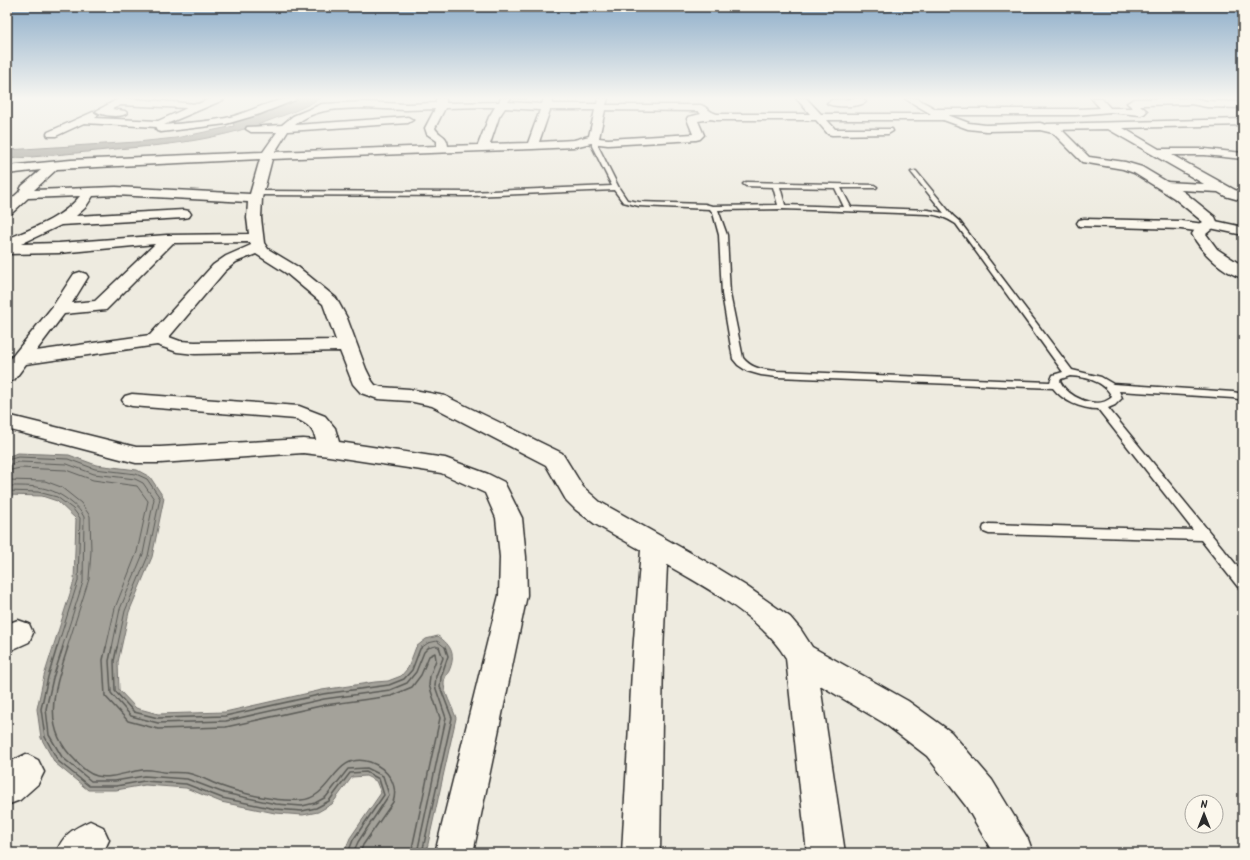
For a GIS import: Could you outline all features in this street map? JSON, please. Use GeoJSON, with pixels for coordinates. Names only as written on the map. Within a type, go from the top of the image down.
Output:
{"type":"FeatureCollection","features":[{"type":"Feature","properties":{"kind":"street"},"geometry":{"type":"LineString","coordinates":[[278,138],[267,155],[255,195],[254,218],[258,242],[262,252],[292,270],[330,302],[338,318],[356,369],[363,384],[368,389],[378,393],[409,395],[438,400],[554,459],[562,469],[564,479],[572,491],[584,503],[604,517],[724,585],[784,629],[794,642],[801,657],[826,853]]}},
{"type":"Feature","properties":{"kind":"street"},"geometry":{"type":"LineString","coordinates":[[333,153],[342,138]]}},
{"type":"Feature","properties":{"kind":"street"},"geometry":{"type":"LineString","coordinates":[[439,138],[442,140],[443,149]]}},
{"type":"Feature","properties":{"kind":"street"},"geometry":{"type":"LineString","coordinates":[[483,147],[486,138]]}},
{"type":"Feature","properties":{"kind":"street"},"geometry":{"type":"LineString","coordinates":[[532,146],[535,138]]}},
{"type":"Feature","properties":{"kind":"street"},"geometry":{"type":"LineString","coordinates":[[7,170],[214,157],[333,153],[389,141],[443,149],[532,146],[626,138]]}},
{"type":"Feature","properties":{"kind":"street"},"geometry":{"type":"LineString","coordinates":[[1064,138],[1082,157],[1094,162],[1132,167],[1166,186],[1199,209],[1210,220],[1207,226],[1199,234],[1203,244],[1212,253],[1243,273]]}},
{"type":"Feature","properties":{"kind":"street"},"geometry":{"type":"LineString","coordinates":[[1133,138],[1230,193],[1243,196]]}},
{"type":"Feature","properties":{"kind":"street"},"geometry":{"type":"LineString","coordinates":[[214,157],[232,144]]}},
{"type":"Feature","properties":{"kind":"street"},"geometry":{"type":"LineString","coordinates":[[1158,152],[1205,152],[1243,156]]}},
{"type":"Feature","properties":{"kind":"street"},"geometry":{"type":"LineString","coordinates":[[7,210],[25,194],[26,190],[53,166]]}},
{"type":"Feature","properties":{"kind":"street"},"geometry":{"type":"LineString","coordinates":[[1166,186],[1221,188]]}},
{"type":"Feature","properties":{"kind":"street"},"geometry":{"type":"LineString","coordinates":[[7,196],[66,192],[86,193],[116,191],[255,195]]}},
{"type":"Feature","properties":{"kind":"street"},"geometry":{"type":"LineString","coordinates":[[7,245],[58,221],[81,204],[87,196],[86,193]]}},
{"type":"Feature","properties":{"kind":"street"},"geometry":{"type":"LineString","coordinates":[[58,221],[184,214]]}},
{"type":"Feature","properties":{"kind":"street"},"geometry":{"type":"LineString","coordinates":[[1084,223],[1207,226],[1243,231]]}},
{"type":"Feature","properties":{"kind":"street"},"geometry":{"type":"LineString","coordinates":[[7,249],[59,248],[169,239],[258,242]]}},
{"type":"Feature","properties":{"kind":"street"},"geometry":{"type":"LineString","coordinates":[[59,309],[100,306],[169,239]]}},
{"type":"Feature","properties":{"kind":"street"},"geometry":{"type":"LineString","coordinates":[[21,359],[149,342],[157,339],[206,282],[223,265],[258,242]]}},
{"type":"Feature","properties":{"kind":"street"},"geometry":{"type":"LineString","coordinates":[[7,376],[59,309],[80,277]]}},
{"type":"Feature","properties":{"kind":"street"},"geometry":{"type":"LineString","coordinates":[[157,339],[177,346],[195,348],[347,345]]}},
{"type":"Feature","properties":{"kind":"street"},"geometry":{"type":"LineString","coordinates":[[132,400],[299,413],[315,418],[325,428],[329,448]]}},
{"type":"Feature","properties":{"kind":"street"},"geometry":{"type":"LineString","coordinates":[[7,422],[136,455],[160,455],[303,446],[329,448],[445,466],[480,480],[495,488],[510,518],[513,557],[513,595],[454,853]]}},
{"type":"Feature","properties":{"kind":"street"},"geometry":{"type":"LineString","coordinates":[[641,853],[648,652],[655,545]]}},
{"type":"Feature","properties":{"kind":"street"},"geometry":{"type":"LineString","coordinates":[[801,657],[896,712],[939,744],[979,793],[1014,853]]}},
{"type":"Feature","properties":{"kind":"lane"},"geometry":{"type":"LineString","coordinates":[[593,141],[616,188],[625,202],[632,204],[694,205],[712,208],[782,206],[928,212],[940,213],[951,217]]}},
{"type":"Feature","properties":{"kind":"lane"},"geometry":{"type":"LineString","coordinates":[[914,172],[951,217],[958,223],[1069,373]]}},
{"type":"Feature","properties":{"kind":"lane"},"geometry":{"type":"LineString","coordinates":[[746,184],[874,187]]}},
{"type":"Feature","properties":{"kind":"lane"},"geometry":{"type":"LineString","coordinates":[[776,185],[782,206]]}},
{"type":"Feature","properties":{"kind":"lane"},"geometry":{"type":"LineString","coordinates":[[837,186],[848,209]]}},
{"type":"Feature","properties":{"kind":"lane"},"geometry":{"type":"LineString","coordinates":[[255,195],[470,194],[616,188]]}},
{"type":"Feature","properties":{"kind":"lane"},"geometry":{"type":"LineString","coordinates":[[712,208],[716,212],[723,235],[726,294],[738,359],[743,366],[751,370],[777,374],[1056,385]]}},
{"type":"Feature","properties":{"kind":"lane"},"geometry":{"type":"LineString","coordinates":[[1069,373],[1086,375],[1100,380],[1111,387],[1116,393],[1117,398],[1114,402],[1101,406],[1092,405],[1073,400],[1065,395],[1056,385],[1055,381],[1057,377],[1069,373]]}},
{"type":"Feature","properties":{"kind":"lane"},"geometry":{"type":"LineString","coordinates":[[1111,387],[1233,394],[1243,397]]}},
{"type":"Feature","properties":{"kind":"lane"},"geometry":{"type":"LineString","coordinates":[[1101,406],[1243,583]]}},
{"type":"Feature","properties":{"kind":"lane"},"geometry":{"type":"LineString","coordinates":[[989,528],[1204,536]]}},
{"type":"Feature","properties":{"kind":"water"},"geometry":{"type":"Polygon","coordinates":[[[175,138],[206,138],[177,143],[7,159],[7,150],[175,138]]]}},
{"type":"Feature","properties":{"kind":"water"},"geometry":{"type":"Polygon","coordinates":[[[17,453],[69,455],[96,465],[137,470],[150,477],[164,498],[152,557],[129,612],[118,662],[119,690],[136,708],[158,714],[225,712],[322,690],[388,681],[401,676],[408,668],[416,647],[426,639],[438,636],[447,643],[451,651],[452,660],[449,671],[444,679],[444,686],[456,718],[426,853],[344,853],[350,838],[381,793],[376,781],[366,776],[352,777],[332,804],[318,812],[303,815],[275,813],[221,802],[186,788],[145,785],[116,790],[88,790],[55,763],[41,738],[37,709],[44,676],[74,581],[76,519],[57,501],[42,496],[7,495],[7,457],[17,453]]]}}]}
